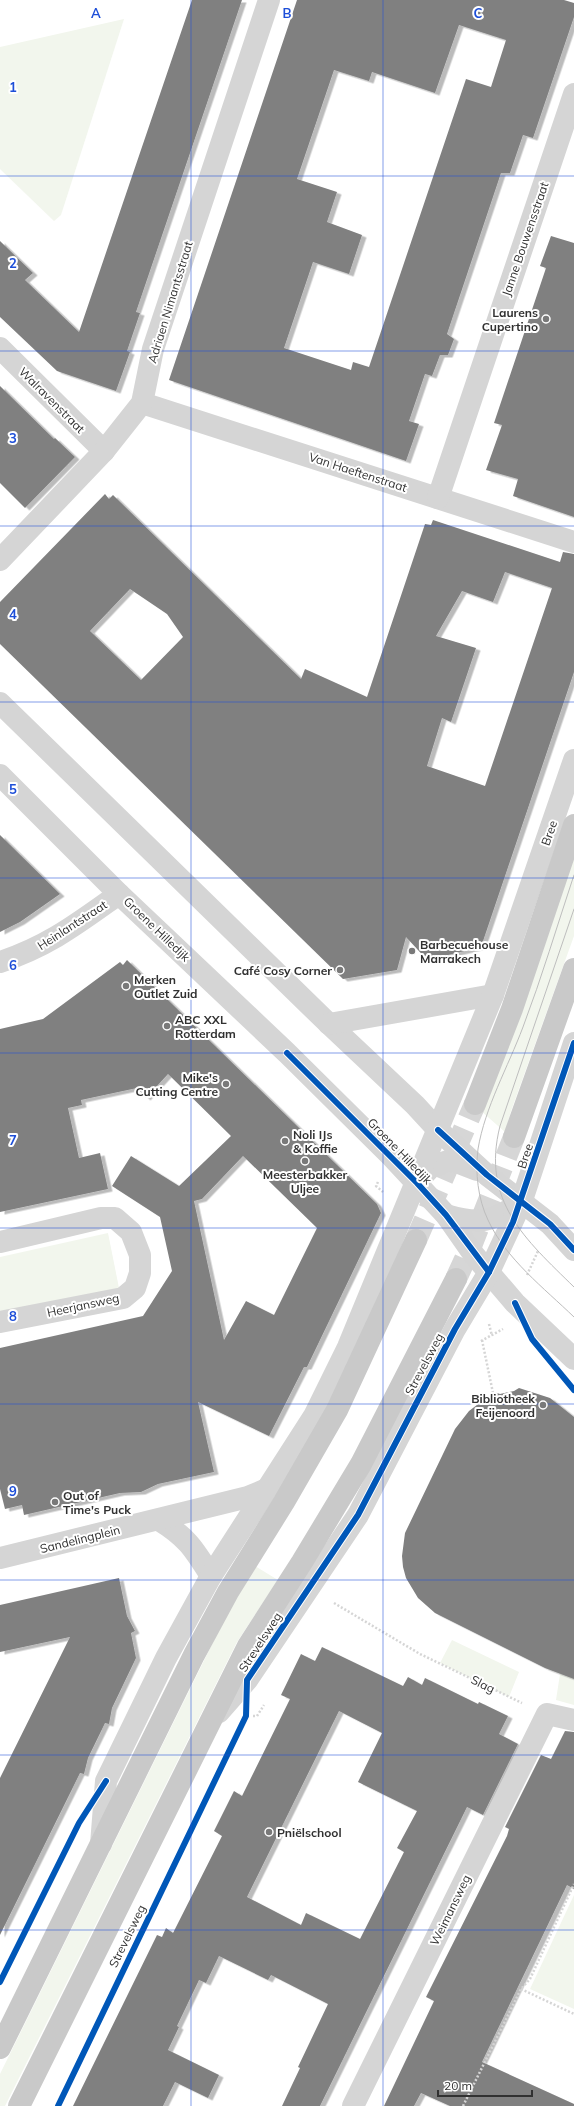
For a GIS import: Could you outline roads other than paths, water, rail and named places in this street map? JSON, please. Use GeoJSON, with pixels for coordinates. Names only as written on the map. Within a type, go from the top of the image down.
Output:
{"type":"FeatureCollection","features":[{"type":"Feature","properties":{"kind":"main road","name":"Bree"},"geometry":{"type":"LineString","coordinates":[[475,1104],[512,1009],[574,825]]}},
{"type":"Feature","properties":{"kind":"main road","name":"Bree"},"geometry":{"type":"LineString","coordinates":[[514,1137],[574,969]]}},
{"type":"Feature","properties":{"kind":"main road"},"geometry":{"type":"LineString","coordinates":[[0,2048],[194,1654],[228,1592],[284,1502],[337,1410],[416,1240]]}},
{"type":"Feature","properties":{"kind":"main road","name":"Strevelsweg"},"geometry":{"type":"LineString","coordinates":[[19,2106],[248,1646],[302,1562],[361,1464],[456,1279]]}},
{"type":"Feature","properties":{"kind":"street","name":"Adriaen Nimantsstraat"},"geometry":{"type":"LineString","coordinates":[[0,560],[104,451],[142,403],[153,349],[269,0]]}},
{"type":"Feature","properties":{"kind":"street","name":"Janne Bouwensstraat"},"geometry":{"type":"LineString","coordinates":[[438,498],[574,94]]}},
{"type":"Feature","properties":{"kind":"street","name":"Walravenstraat"},"geometry":{"type":"LineString","coordinates":[[0,348],[104,451]]}},
{"type":"Feature","properties":{"kind":"street","name":"Van Haeftenstraat"},"geometry":{"type":"LineString","coordinates":[[142,403],[574,542]]}},
{"type":"Feature","properties":{"kind":"street","name":"Groene Hilledijk"},"geometry":{"type":"LineString","coordinates":[[0,703],[329,1024],[415,1105],[438,1130],[487,1175],[521,1203],[550,1224],[574,1250]]}},
{"type":"Feature","properties":{"kind":"street","name":"Bree"},"geometry":{"type":"LineString","coordinates":[[438,1130],[493,995],[574,760]]}},
{"type":"Feature","properties":{"kind":"street","name":"Groene Hilledijk"},"geometry":{"type":"LineString","coordinates":[[0,775],[119,894],[287,1053],[417,1182],[446,1215],[489,1272],[515,1302],[574,1360]]}},
{"type":"Feature","properties":{"kind":"street","name":"Heinlantstraat"},"geometry":{"type":"LineString","coordinates":[[0,962],[22,955],[50,942],[119,894]]}},
{"type":"Feature","properties":{"kind":"street"},"geometry":{"type":"LineString","coordinates":[[329,1024],[493,995]]}},
{"type":"Feature","properties":{"kind":"street","name":"Bree"},"geometry":{"type":"LineString","coordinates":[[489,1272],[521,1203],[574,1043]]}},
{"type":"Feature","properties":{"kind":"street"},"geometry":{"type":"LineString","coordinates":[[101,1844],[106,1781],[166,1658],[212,1576],[314,1416],[348,1347],[438,1130]]}},
{"type":"Feature","properties":{"kind":"street","name":"Groene Hilledijk"},"geometry":{"type":"LineString","coordinates":[[417,1182],[431,1167],[451,1160],[487,1175]]}},
{"type":"Feature","properties":{"kind":"street"},"geometry":{"type":"LineString","coordinates":[[446,1215],[474,1222],[488,1220],[507,1212],[521,1203]]}},
{"type":"Feature","properties":{"kind":"street","name":"Heerjansweg"},"geometry":{"type":"LineString","coordinates":[[0,1242],[101,1218],[115,1218],[131,1232],[140,1255],[140,1273],[135,1288],[123,1298],[0,1322]]}},
{"type":"Feature","properties":{"kind":"street","name":"Strevelsweg"},"geometry":{"type":"LineString","coordinates":[[210,1721],[247,1680],[358,1515],[456,1328],[489,1272]]}},
{"type":"Feature","properties":{"kind":"street","name":"Sandelingplein"},"geometry":{"type":"LineString","coordinates":[[0,1558],[248,1497],[267,1489]]}},
{"type":"Feature","properties":{"kind":"street"},"geometry":{"type":"LineString","coordinates":[[159,1520],[179,1532],[191,1544],[212,1576]]}},
{"type":"Feature","properties":{"kind":"street","name":"Weimansweg"},"geometry":{"type":"LineString","coordinates":[[354,2106],[547,1714],[574,1720]]}},
{"type":"Feature","properties":{"kind":"tunnel"},"geometry":{"type":"LineString","coordinates":[[416,1240],[475,1104]]}},
{"type":"Feature","properties":{"kind":"tunnel"},"geometry":{"type":"LineString","coordinates":[[456,1279],[471,1246],[514,1137]]}},
{"type":"Feature","properties":{"kind":"tram line"},"geometry":{"type":"LineString","coordinates":[[574,875],[530,1008],[491,1102],[481,1133],[477,1167],[478,1186],[485,1212],[488,1220],[505,1248],[526,1272],[574,1317]]}},
{"type":"Feature","properties":{"kind":"tram line"},"geometry":{"type":"LineString","coordinates":[[574,909],[500,1126],[496,1152],[497,1176],[502,1197],[512,1217],[524,1235],[539,1252],[574,1287]]}},
{"type":"Feature","properties":{"kind":"place","name":"Laurens Cupertino"},"geometry":{"type":"Point","coordinates":[546,319]}},
{"type":"Feature","properties":{"kind":"place","name":"Barbecuehouse Marrakech"},"geometry":{"type":"Point","coordinates":[412,951]}},
{"type":"Feature","properties":{"kind":"place","name":"Café Cosy Corner"},"geometry":{"type":"Point","coordinates":[340,970]}},
{"type":"Feature","properties":{"kind":"place","name":"Merken Outlet Zuid"},"geometry":{"type":"Point","coordinates":[126,986]}},
{"type":"Feature","properties":{"kind":"place","name":"ABC XXL Rotterdam"},"geometry":{"type":"Point","coordinates":[167,1026]}},
{"type":"Feature","properties":{"kind":"place","name":"Mike's Cutting Centre"},"geometry":{"type":"Point","coordinates":[226,1084]}},
{"type":"Feature","properties":{"kind":"place","name":"Noli IJs & Koffie"},"geometry":{"type":"Point","coordinates":[285,1141]}},
{"type":"Feature","properties":{"kind":"place","name":"Meesterbakker Uljee"},"geometry":{"type":"Point","coordinates":[305,1161]}},
{"type":"Feature","properties":{"kind":"place","name":"Bibliotheek Feijenoord"},"geometry":{"type":"Point","coordinates":[543,1405]}},
{"type":"Feature","properties":{"kind":"place","name":"Out of Time's Puck"},"geometry":{"type":"Point","coordinates":[55,1502]}},
{"type":"Feature","properties":{"kind":"place","name":"Pniëlschool"},"geometry":{"type":"Point","coordinates":[269,1832]}}]}
